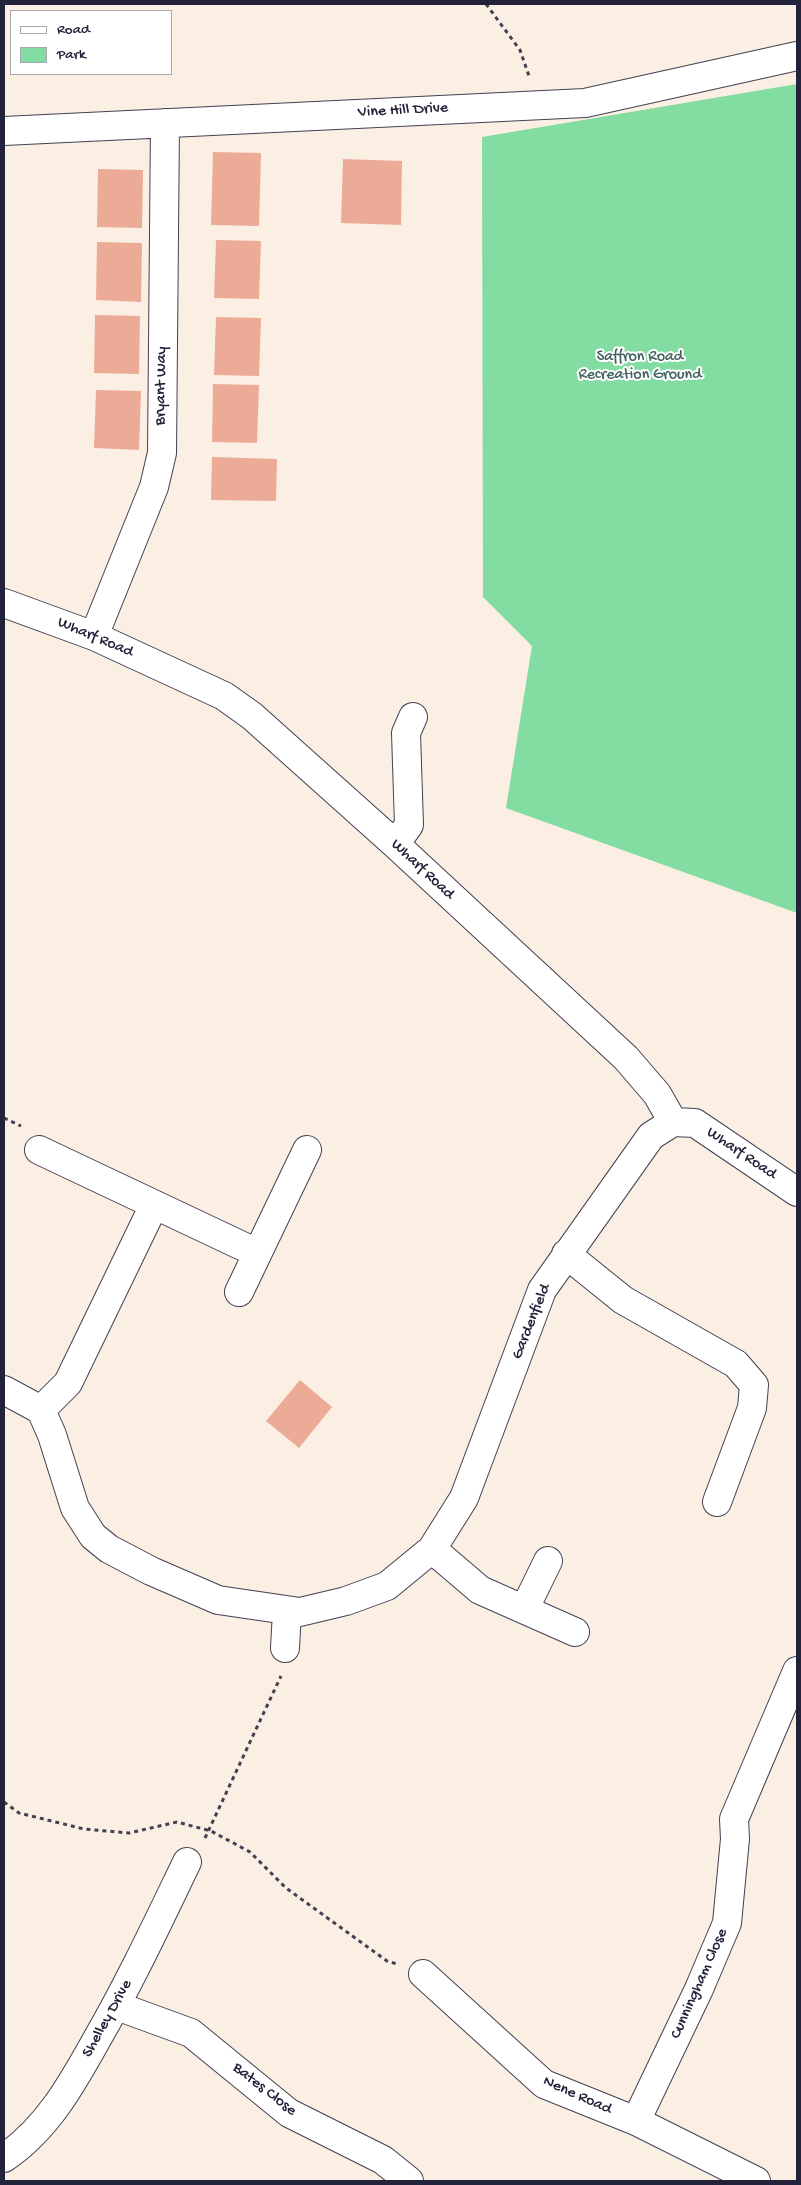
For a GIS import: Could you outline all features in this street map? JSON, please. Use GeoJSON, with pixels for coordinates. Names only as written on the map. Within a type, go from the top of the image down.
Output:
{"type":"FeatureCollection","features":[{"type":"Feature","properties":{"kind":"street","name":"Vine Hill Drive"},"geometry":{"type":"LineString","coordinates":[[4,131],[585,103],[797,56]]}},
{"type":"Feature","properties":{"kind":"street","name":"Bryant Way"},"geometry":{"type":"LineString","coordinates":[[94,636],[154,487],[162,453],[165,123]]}},
{"type":"Feature","properties":{"kind":"street","name":"Wharf Road"},"geometry":{"type":"LineString","coordinates":[[4,603],[94,636],[224,696],[252,716],[395,844],[626,1058],[657,1094],[674,1122],[695,1123],[797,1192]]}},
{"type":"Feature","properties":{"kind":"street"},"geometry":{"type":"LineString","coordinates":[[395,844],[409,824],[406,733],[413,717]]}},
{"type":"Feature","properties":{"kind":"street","name":"Gardenfield"},"geometry":{"type":"LineString","coordinates":[[40,1410],[52,1435],[75,1508],[93,1536],[109,1548],[151,1571],[218,1600],[300,1612],[336,1603],[387,1586],[432,1549],[464,1498],[542,1290],[652,1136],[674,1122]]}},
{"type":"Feature","properties":{"kind":"street"},"geometry":{"type":"LineString","coordinates":[[39,1150],[257,1253]]}},
{"type":"Feature","properties":{"kind":"street"},"geometry":{"type":"LineString","coordinates":[[239,1292],[307,1150]]}},
{"type":"Feature","properties":{"kind":"street"},"geometry":{"type":"LineString","coordinates":[[4,1390],[40,1410],[68,1383],[154,1204]]}},
{"type":"Feature","properties":{"kind":"street"},"geometry":{"type":"LineString","coordinates":[[566,1254],[623,1300],[736,1364],[754,1385],[752,1408],[717,1502]]}},
{"type":"Feature","properties":{"kind":"street"},"geometry":{"type":"LineString","coordinates":[[432,1549],[480,1590],[525,1608],[575,1632]]}},
{"type":"Feature","properties":{"kind":"street"},"geometry":{"type":"LineString","coordinates":[[525,1608],[548,1561]]}},
{"type":"Feature","properties":{"kind":"street"},"geometry":{"type":"LineString","coordinates":[[285,1659],[287,1611]]}},
{"type":"Feature","properties":{"kind":"street","name":"Cunningham Close"},"geometry":{"type":"LineString","coordinates":[[636,2121],[699,1989],[727,1923],[734,1848],[734,1819],[797,1671]]}},
{"type":"Feature","properties":{"kind":"street","name":"Shelley Drive"},"geometry":{"type":"LineString","coordinates":[[4,2158],[16,2149],[65,2097],[117,2006],[187,1862]]}},
{"type":"Feature","properties":{"kind":"street","name":"Nene Road"},"geometry":{"type":"LineString","coordinates":[[423,1974],[544,2084],[636,2121],[756,2181]]}},
{"type":"Feature","properties":{"kind":"street","name":"Bates Close"},"geometry":{"type":"LineString","coordinates":[[117,2006],[192,2033],[289,2113],[383,2160],[409,2181]]}},
{"type":"Feature","properties":{"kind":"path"},"geometry":{"type":"LineString","coordinates":[[486,4],[520,50],[539,105]]}},
{"type":"Feature","properties":{"kind":"path"},"geometry":{"type":"LineString","coordinates":[[187,1862],[211,1831],[285,1659]]}},
{"type":"Feature","properties":{"kind":"path"},"geometry":{"type":"LineString","coordinates":[[4,1802],[19,1813],[84,1829],[129,1833],[177,1822],[211,1831],[250,1852],[286,1888],[388,1961],[423,1974]]}},
{"type":"Feature","properties":{"kind":"green space","name":"Saffron Road Recreation Ground"},"geometry":{"type":"Polygon","coordinates":[[[797,84],[797,913],[506,808],[532,646],[483,597],[482,137],[797,84]]]}},
{"type":"Feature","properties":{"kind":"building"},"geometry":{"type":"Polygon","coordinates":[[[213,152],[261,153],[259,226],[211,225],[213,152]]]}},
{"type":"Feature","properties":{"kind":"building"},"geometry":{"type":"Polygon","coordinates":[[[343,159],[402,161],[401,225],[341,223],[343,159]]]}},
{"type":"Feature","properties":{"kind":"building"},"geometry":{"type":"Polygon","coordinates":[[[98,169],[143,170],[142,228],[97,227],[98,169]]]}},
{"type":"Feature","properties":{"kind":"building"},"geometry":{"type":"Polygon","coordinates":[[[216,240],[261,241],[259,299],[214,298],[216,240]]]}},
{"type":"Feature","properties":{"kind":"building"},"geometry":{"type":"Polygon","coordinates":[[[97,242],[142,243],[141,302],[96,300],[97,242]]]}},
{"type":"Feature","properties":{"kind":"building"},"geometry":{"type":"Polygon","coordinates":[[[95,315],[140,316],[139,374],[94,373],[95,315]]]}},
{"type":"Feature","properties":{"kind":"building"},"geometry":{"type":"Polygon","coordinates":[[[216,317],[261,318],[259,376],[214,375],[216,317]]]}},
{"type":"Feature","properties":{"kind":"building"},"geometry":{"type":"Polygon","coordinates":[[[213,384],[259,385],[257,443],[212,442],[213,384]]]}},
{"type":"Feature","properties":{"kind":"building"},"geometry":{"type":"Polygon","coordinates":[[[96,390],[141,391],[139,450],[94,448],[96,390]]]}},
{"type":"Feature","properties":{"kind":"building"},"geometry":{"type":"Polygon","coordinates":[[[212,457],[277,459],[276,501],[211,500],[212,457]]]}},
{"type":"Feature","properties":{"kind":"building"},"geometry":{"type":"Polygon","coordinates":[[[300,1380],[332,1407],[299,1448],[266,1421],[300,1380]]]}}]}
